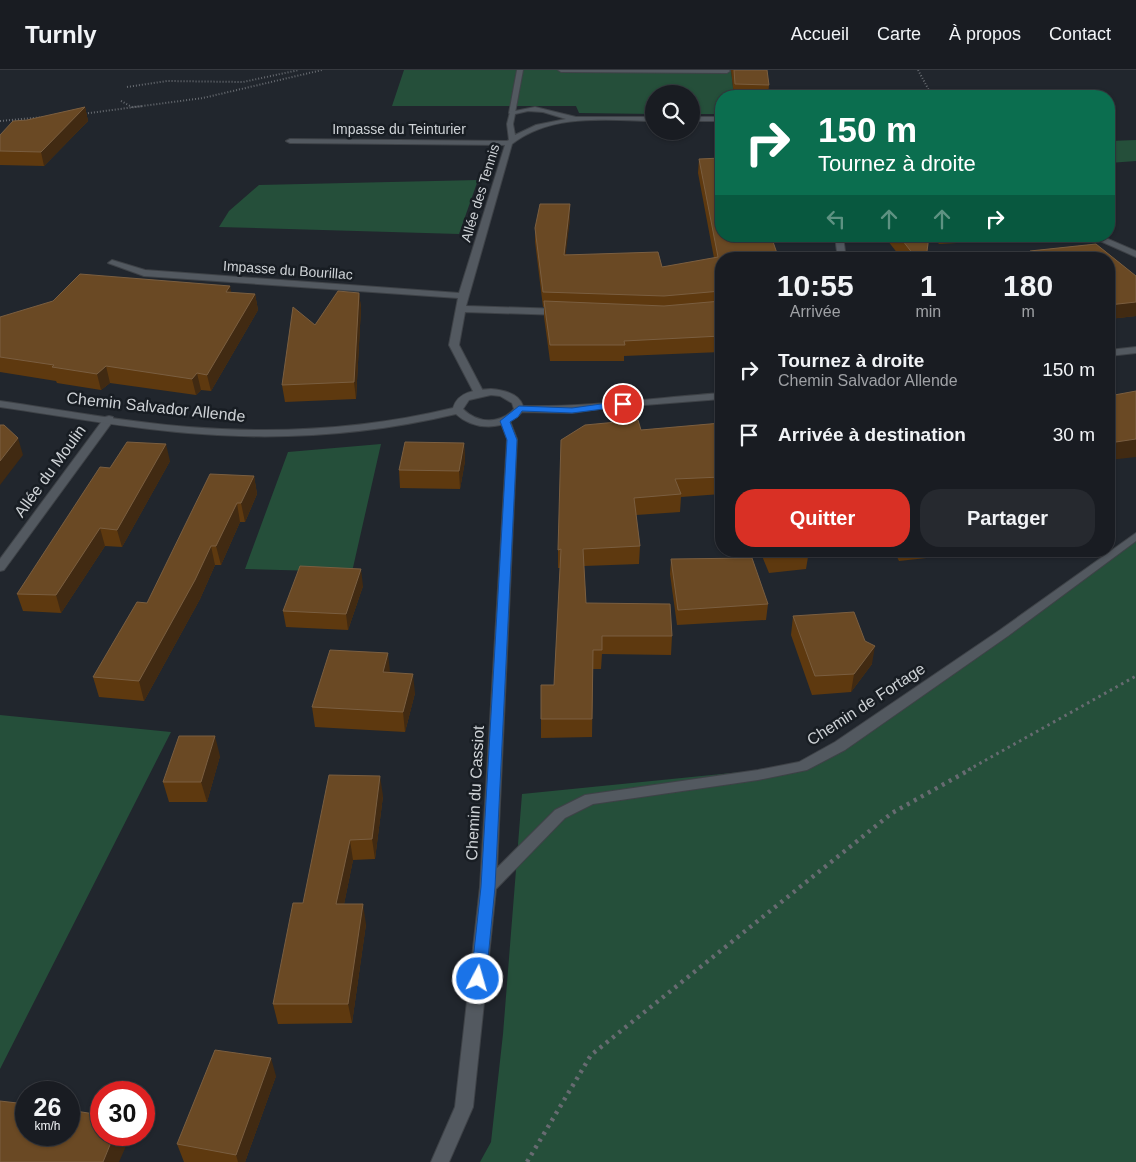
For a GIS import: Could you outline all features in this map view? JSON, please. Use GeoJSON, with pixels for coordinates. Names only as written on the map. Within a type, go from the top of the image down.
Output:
{"type":"FeatureCollection","features":[{"type":"Feature","properties":{"kind":"street"},"geometry":{"type":"LineString","coordinates":[[511,141],[510,124],[520,70]]}},
{"type":"Feature","properties":{"kind":"street"},"geometry":{"type":"LineString","coordinates":[[561,70],[727,71]]}},
{"type":"Feature","properties":{"kind":"street"},"geometry":{"type":"LineString","coordinates":[[512,113],[531,108],[543,109],[574,119]]}},
{"type":"Feature","properties":{"kind":"street","name":"Allée des Tennis"},"geometry":{"type":"LineString","coordinates":[[479,393],[454,345],[464,296],[511,141],[549,123],[574,119],[645,119]]}},
{"type":"Feature","properties":{"kind":"street"},"geometry":{"type":"LineString","coordinates":[[700,119],[715,119]]}},
{"type":"Feature","properties":{"kind":"street","name":"Impasse du Teinturier"},"geometry":{"type":"LineString","coordinates":[[290,141],[511,141]]}},
{"type":"Feature","properties":{"kind":"street"},"geometry":{"type":"LineString","coordinates":[[1107,242],[1136,254]]}},
{"type":"Feature","properties":{"kind":"street","name":"Impasse du Bourillac"},"geometry":{"type":"LineString","coordinates":[[112,263],[144,274],[464,296]]}},
{"type":"Feature","properties":{"kind":"street"},"geometry":{"type":"LineString","coordinates":[[462,309],[569,313]]}},
{"type":"Feature","properties":{"kind":"street"},"geometry":{"type":"LineString","coordinates":[[1115,352],[1136,350]]}},
{"type":"Feature","properties":{"kind":"street"},"geometry":{"type":"LineString","coordinates":[[491,392],[512,397],[517,402],[519,409],[515,415],[505,421],[490,424],[464,418],[458,410],[462,400],[479,393],[491,392]]}},
{"type":"Feature","properties":{"kind":"street"},"geometry":{"type":"LineString","coordinates":[[519,409],[572,410],[606,405],[715,396]]}},
{"type":"Feature","properties":{"kind":"street","name":"Chemin Salvador Allende"},"geometry":{"type":"LineString","coordinates":[[0,404],[212,432],[300,432],[420,420],[458,410]]}},
{"type":"Feature","properties":{"kind":"street","name":"Allée du Moulin"},"geometry":{"type":"LineString","coordinates":[[0,567],[109,419]]}},
{"type":"Feature","properties":{"kind":"street","name":"Chemin du Cassiot"},"geometry":{"type":"LineString","coordinates":[[440,1162],[464,1108],[488,887],[512,440],[505,421]]}},
{"type":"Feature","properties":{"kind":"street","name":"Chemin de Fortage"},"geometry":{"type":"LineString","coordinates":[[1115,551],[1136,536]]}},
{"type":"Feature","properties":{"kind":"street","name":"Chemin de Fortage"},"geometry":{"type":"LineString","coordinates":[[488,887],[560,814],[590,799],[802,766],[840,746],[1004,633],[1107,557]]}},
{"type":"Feature","properties":{"kind":"path"},"geometry":{"type":"LineString","coordinates":[[126,87],[167,81],[243,82],[299,70]]}},
{"type":"Feature","properties":{"kind":"path"},"geometry":{"type":"LineString","coordinates":[[78,114],[154,106],[224,95],[322,70]]}},
{"type":"Feature","properties":{"kind":"path"},"geometry":{"type":"LineString","coordinates":[[918,70],[929,90]]}},
{"type":"Feature","properties":{"kind":"path"},"geometry":{"type":"LineString","coordinates":[[121,101],[132,106],[154,106]]}},
{"type":"Feature","properties":{"kind":"path"},"geometry":{"type":"LineString","coordinates":[[0,121],[49,117]]}},
{"type":"Feature","properties":{"kind":"path"},"geometry":{"type":"LineString","coordinates":[[527,1162],[591,1055],[884,819],[1136,676]]}},
{"type":"Feature","properties":{"kind":"green space"},"geometry":{"type":"Polygon","coordinates":[[[404,70],[731,70],[733,90],[715,90],[715,114],[700,114],[700,85],[645,85],[645,114],[579,113],[576,106],[392,106],[404,70]]]}},
{"type":"Feature","properties":{"kind":"green space"},"geometry":{"type":"Polygon","coordinates":[[[1136,140],[1136,161],[1115,163],[1115,141],[1136,140]]]}},
{"type":"Feature","properties":{"kind":"green space"},"geometry":{"type":"Polygon","coordinates":[[[478,180],[459,234],[219,227],[229,211],[259,185],[478,180]]]}},
{"type":"Feature","properties":{"kind":"green space"},"geometry":{"type":"Polygon","coordinates":[[[381,444],[352,572],[245,569],[288,452],[381,444]]]}},
{"type":"Feature","properties":{"kind":"green space"},"geometry":{"type":"Polygon","coordinates":[[[1136,536],[1136,1162],[480,1162],[491,1142],[503,1034],[522,794],[802,766],[1004,633],[1107,557],[1115,557],[1115,551],[1136,536]]]}},
{"type":"Feature","properties":{"kind":"green space"},"geometry":{"type":"Polygon","coordinates":[[[0,715],[171,732],[0,1069],[0,715]]]}},
{"type":"Feature","properties":{"kind":"building"},"geometry":{"type":"Polygon","coordinates":[[[734,70],[767,70],[769,85],[735,84],[734,70]]]}},
{"type":"Feature","properties":{"kind":"building"},"geometry":{"type":"Polygon","coordinates":[[[85,107],[41,152],[0,151],[0,135],[13,121],[27,120],[85,107]]]}},
{"type":"Feature","properties":{"kind":"building"},"geometry":{"type":"Polygon","coordinates":[[[715,158],[715,242],[699,159],[715,158]]]}},
{"type":"Feature","properties":{"kind":"building"},"geometry":{"type":"Polygon","coordinates":[[[540,204],[570,204],[564,255],[658,252],[662,267],[715,258],[715,292],[664,296],[543,292],[535,228],[540,204]]]}},
{"type":"Feature","properties":{"kind":"building"},"geometry":{"type":"Polygon","coordinates":[[[715,242],[773,242],[777,252],[717,252],[715,242]]]}},
{"type":"Feature","properties":{"kind":"building"},"geometry":{"type":"Polygon","coordinates":[[[904,242],[928,242],[927,252],[912,252],[904,242]]]}},
{"type":"Feature","properties":{"kind":"building"},"geometry":{"type":"Polygon","coordinates":[[[1096,244],[1106,252],[1031,252],[1096,244]]]}},
{"type":"Feature","properties":{"kind":"building"},"geometry":{"type":"Polygon","coordinates":[[[1115,259],[1136,276],[1136,302],[1115,304],[1115,259]]]}},
{"type":"Feature","properties":{"kind":"building"},"geometry":{"type":"Polygon","coordinates":[[[80,274],[230,286],[226,292],[255,294],[207,375],[197,373],[192,379],[106,366],[97,374],[0,357],[0,317],[53,301],[80,274]]]}},
{"type":"Feature","properties":{"kind":"building"},"geometry":{"type":"Polygon","coordinates":[[[338,291],[359,293],[354,382],[282,385],[293,307],[315,325],[338,291]]]}},
{"type":"Feature","properties":{"kind":"building"},"geometry":{"type":"Polygon","coordinates":[[[544,301],[664,306],[715,302],[715,336],[624,341],[625,345],[550,345],[544,301]]]}},
{"type":"Feature","properties":{"kind":"building"},"geometry":{"type":"Polygon","coordinates":[[[1136,391],[1136,439],[1115,442],[1115,395],[1136,391]]]}},
{"type":"Feature","properties":{"kind":"building"},"geometry":{"type":"Polygon","coordinates":[[[638,420],[641,430],[715,424],[715,477],[675,479],[681,494],[634,498],[640,546],[583,549],[586,603],[670,604],[672,636],[602,636],[602,650],[593,650],[592,719],[541,719],[541,685],[554,685],[561,549],[558,550],[561,440],[585,425],[638,420]]]}},
{"type":"Feature","properties":{"kind":"building"},"geometry":{"type":"Polygon","coordinates":[[[0,425],[4,425],[18,438],[0,461],[0,425]]]}},
{"type":"Feature","properties":{"kind":"building"},"geometry":{"type":"Polygon","coordinates":[[[127,442],[166,444],[117,530],[100,528],[56,595],[17,594],[100,467],[110,468],[127,442]]]}},
{"type":"Feature","properties":{"kind":"building"},"geometry":{"type":"Polygon","coordinates":[[[405,442],[464,443],[459,471],[399,470],[405,442]]]}},
{"type":"Feature","properties":{"kind":"building"},"geometry":{"type":"Polygon","coordinates":[[[210,474],[254,476],[241,503],[237,503],[216,546],[211,546],[195,580],[139,681],[93,677],[137,602],[147,603],[210,474]]]}},
{"type":"Feature","properties":{"kind":"building"},"geometry":{"type":"Polygon","coordinates":[[[752,558],[768,604],[678,610],[671,559],[752,558]]]}},
{"type":"Feature","properties":{"kind":"building"},"geometry":{"type":"Polygon","coordinates":[[[300,566],[361,569],[346,614],[283,611],[300,566]]]}},
{"type":"Feature","properties":{"kind":"building"},"geometry":{"type":"Polygon","coordinates":[[[854,612],[865,641],[875,646],[854,674],[815,676],[793,616],[854,612]]]}},
{"type":"Feature","properties":{"kind":"building"},"geometry":{"type":"Polygon","coordinates":[[[330,650],[388,653],[383,672],[413,674],[403,712],[312,707],[330,650]]]}},
{"type":"Feature","properties":{"kind":"building"},"geometry":{"type":"Polygon","coordinates":[[[179,736],[215,736],[201,782],[163,782],[179,736]]]}},
{"type":"Feature","properties":{"kind":"building"},"geometry":{"type":"Polygon","coordinates":[[[329,775],[380,776],[372,839],[350,840],[336,904],[363,904],[348,1004],[273,1004],[293,903],[303,903],[329,775]]]}},
{"type":"Feature","properties":{"kind":"building"},"geometry":{"type":"Polygon","coordinates":[[[215,1050],[271,1058],[236,1155],[177,1144],[215,1050]]]}},
{"type":"Feature","properties":{"kind":"building"},"geometry":{"type":"Polygon","coordinates":[[[0,1101],[15,1103],[15,1146],[80,1146],[80,1112],[90,1113],[90,1146],[110,1146],[103,1162],[0,1162],[0,1101]]]}},
{"type":"Feature","properties":{"kind":"route"},"geometry":{"type":"LineString","coordinates":[[478,979],[488,887],[512,440],[505,421],[515,415],[519,409],[572,410],[623,404]]}}]}
